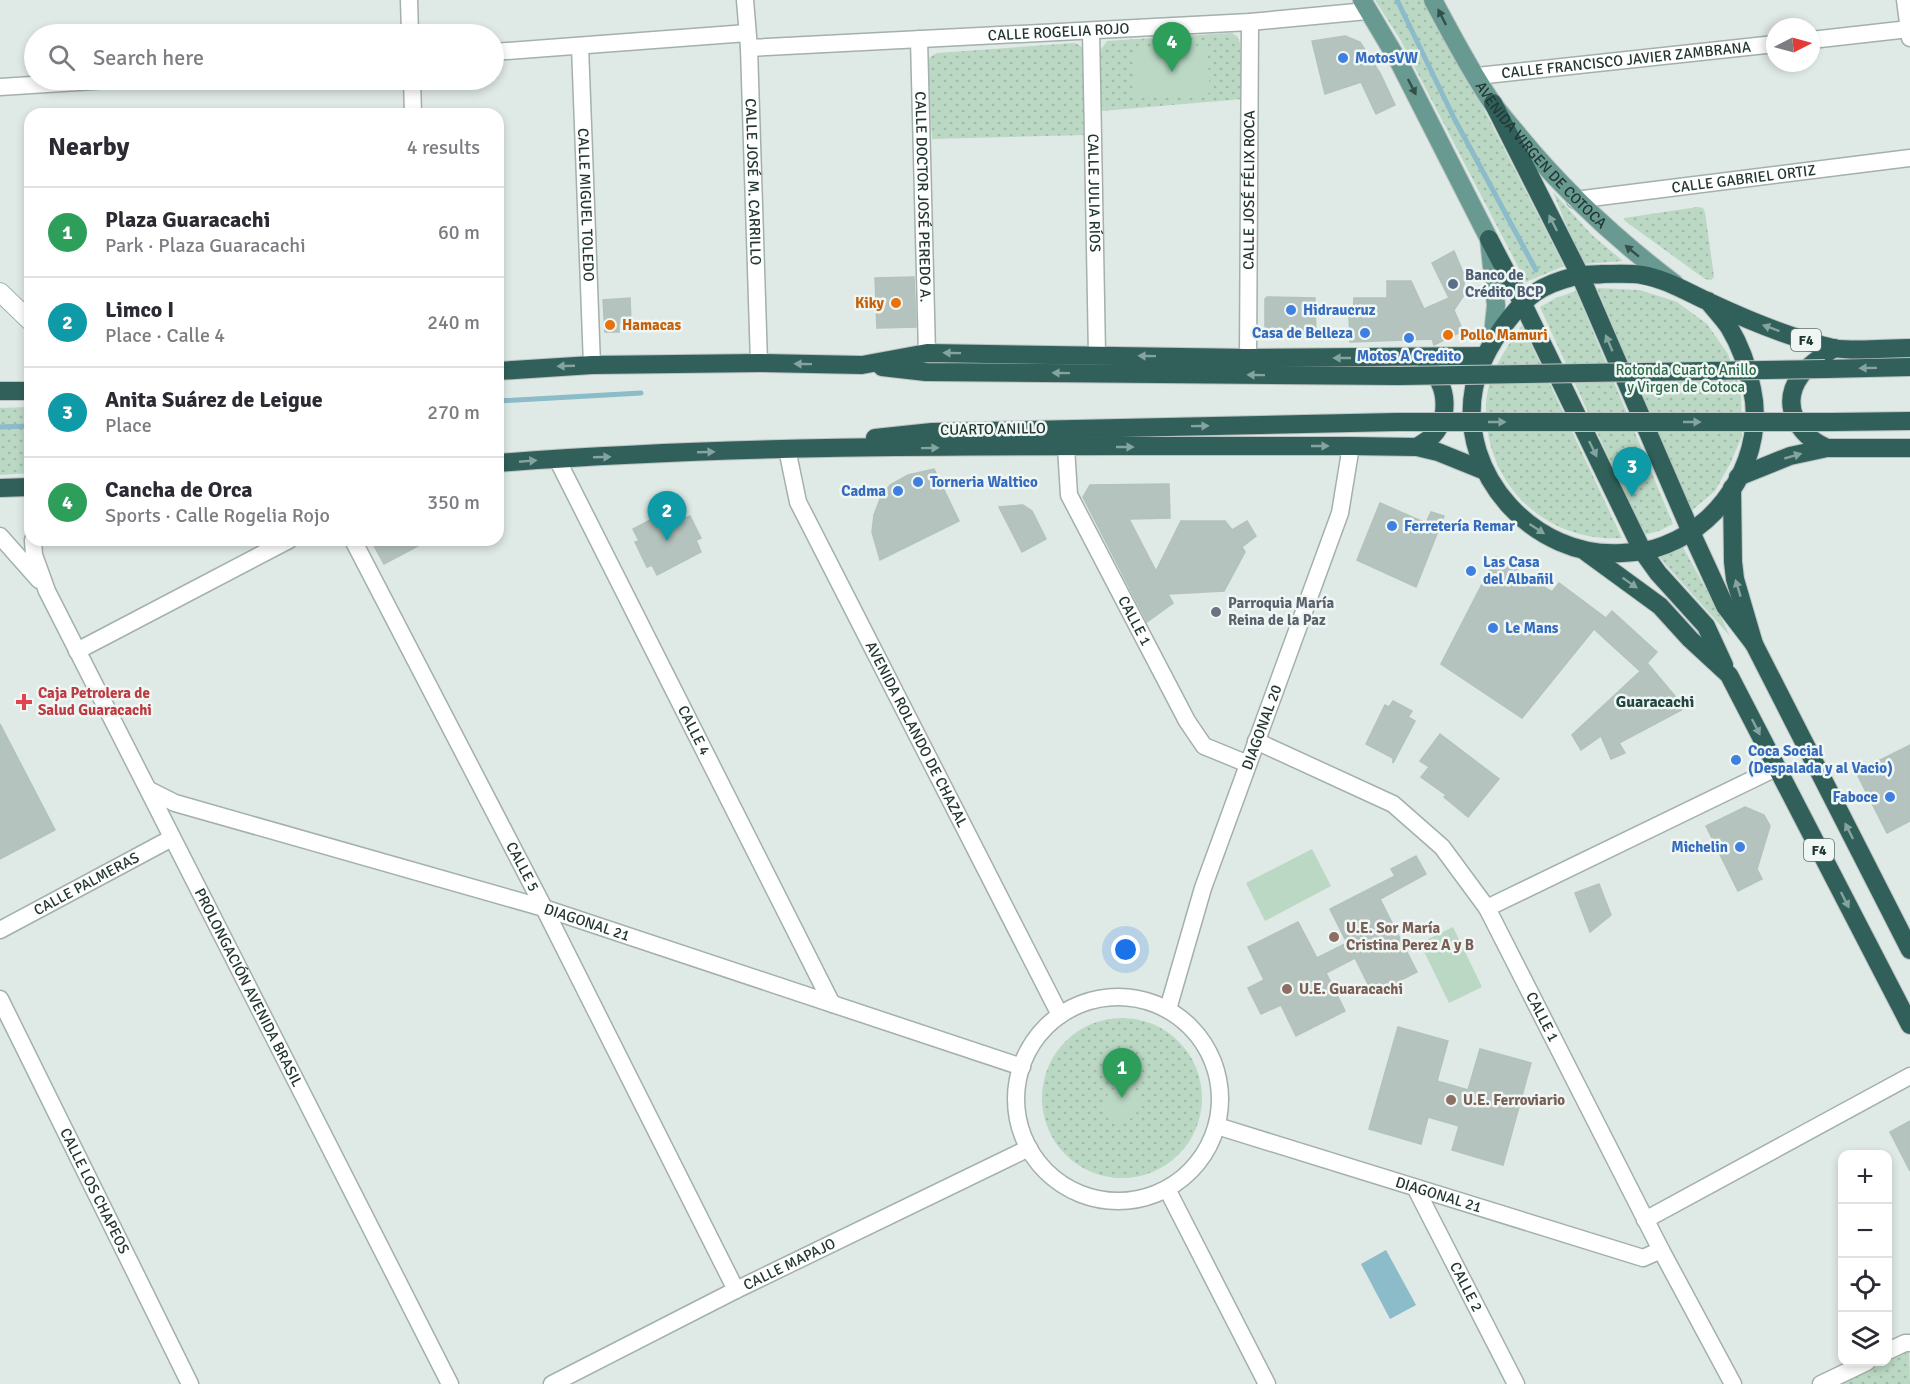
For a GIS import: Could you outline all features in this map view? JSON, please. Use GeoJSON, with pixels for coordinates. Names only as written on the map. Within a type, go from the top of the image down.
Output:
{"type":"FeatureCollection","features":[{"type":"Feature","properties":{"kind":"highway"},"geometry":{"type":"LineString","coordinates":[[1493,103],[1580,275],[1690,532],[1725,606],[1754,644]]}},
{"type":"Feature","properties":{"kind":"highway"},"geometry":{"type":"LineString","coordinates":[[1489,239],[1643,552],[1658,573],[1706,626],[1729,675]]}},
{"type":"Feature","properties":{"kind":"highway","name":"F4"},"geometry":{"type":"LineString","coordinates":[[1708,301],[1728,326],[1743,357],[1752,390],[1753,438],[1748,460],[1735,483],[1711,515],[1690,532],[1667,545],[1643,552],[1613,554],[1582,549],[1552,539],[1518,517],[1497,492],[1485,471],[1476,444],[1472,417],[1474,389],[1488,350],[1522,302],[1549,284],[1580,275],[1643,275],[1679,287],[1754,322],[1801,339],[1834,348],[1910,348]]}},
{"type":"Feature","properties":{"kind":"highway"},"geometry":{"type":"LineString","coordinates":[[1827,448],[1813,442],[1802,432],[1794,418],[1792,403],[1794,388],[1801,375],[1834,348]]}},
{"type":"Feature","properties":{"kind":"highway"},"geometry":{"type":"LineString","coordinates":[[862,365],[927,353],[1248,358],[1399,367],[1488,350]]}},
{"type":"Feature","properties":{"kind":"highway"},"geometry":{"type":"LineString","coordinates":[[1399,367],[1416,360],[1430,369],[1439,381],[1444,397],[1444,412],[1439,427],[1430,439],[1416,447]]}},
{"type":"Feature","properties":{"kind":"highway"},"geometry":{"type":"LineString","coordinates":[[504,371],[592,365],[759,363],[862,365],[926,372],[1399,367],[1910,368]]}},
{"type":"Feature","properties":{"kind":"highway"},"geometry":{"type":"LineString","coordinates":[[0,391],[24,391]]}},
{"type":"Feature","properties":{"kind":"highway"},"geometry":{"type":"LineString","coordinates":[[787,449],[932,432],[1397,422],[1910,421]]}},
{"type":"Feature","properties":{"kind":"highway","name":"CUARTO ANILLO"},"geometry":{"type":"LineString","coordinates":[[504,463],[787,449],[1351,446],[1416,447],[1438,452],[1485,471]]}},
{"type":"Feature","properties":{"kind":"highway"},"geometry":{"type":"LineString","coordinates":[[1735,483],[1790,456],[1827,448],[1910,448]]}},
{"type":"Feature","properties":{"kind":"highway","name":"F4"},"geometry":{"type":"LineString","coordinates":[[1735,483],[1733,562],[1735,579],[1754,644],[1910,950]]}},
{"type":"Feature","properties":{"kind":"highway"},"geometry":{"type":"LineString","coordinates":[[0,488],[24,487]]}},
{"type":"Feature","properties":{"kind":"highway","name":"F4"},"geometry":{"type":"LineString","coordinates":[[1582,549],[1660,606],[1690,639],[1729,675],[1910,1025]]}},
{"type":"Feature","properties":{"kind":"main road","name":"AVENIDA VIRGEN DE COTOCA"},"geometry":{"type":"LineString","coordinates":[[1433,0],[1452,37],[1493,103],[1549,172],[1575,200],[1630,250],[1679,287]]}},
{"type":"Feature","properties":{"kind":"main road"},"geometry":{"type":"LineString","coordinates":[[1365,6],[1400,62],[1489,239],[1496,306],[1488,350]]}},
{"type":"Feature","properties":{"kind":"main road"},"geometry":{"type":"LineString","coordinates":[[0,292],[24,315]]}},
{"type":"Feature","properties":{"kind":"street"},"geometry":{"type":"LineString","coordinates":[[409,0],[410,24]]}},
{"type":"Feature","properties":{"kind":"street","name":"CALLE JOSÉ M. CARRILLO"},"geometry":{"type":"LineString","coordinates":[[745,0],[759,363]]}},
{"type":"Feature","properties":{"kind":"street"},"geometry":{"type":"LineString","coordinates":[[1820,39],[1909,34],[1905,0]]}},
{"type":"Feature","properties":{"kind":"street","name":"CALLE ROGELIA ROJO"},"geometry":{"type":"LineString","coordinates":[[504,51],[580,46],[919,39],[1091,31],[1250,22],[1365,6]]}},
{"type":"Feature","properties":{"kind":"street","name":"CALLE JOSÉ FÉLIX ROCA"},"geometry":{"type":"LineString","coordinates":[[1248,358],[1250,22]]}},
{"type":"Feature","properties":{"kind":"street","name":"CALLE JULIA RÍOS"},"geometry":{"type":"LineString","coordinates":[[1091,31],[1097,356]]}},
{"type":"Feature","properties":{"kind":"street","name":"CALLE DOCTOR JOSÉ PEREDO A."},"geometry":{"type":"LineString","coordinates":[[919,39],[927,353]]}},
{"type":"Feature","properties":{"kind":"street","name":"CALLE FRANCISCO JAVIER ZAMBRANA"},"geometry":{"type":"LineString","coordinates":[[1477,76],[1766,45]]}},
{"type":"Feature","properties":{"kind":"street","name":"CALLE MIGUEL TOLEDO"},"geometry":{"type":"LineString","coordinates":[[580,46],[592,365]]}},
{"type":"Feature","properties":{"kind":"street"},"geometry":{"type":"LineString","coordinates":[[0,87],[24,85]]}},
{"type":"Feature","properties":{"kind":"street"},"geometry":{"type":"LineString","coordinates":[[412,90],[413,108]]}},
{"type":"Feature","properties":{"kind":"street","name":"CALLE GABRIEL ORTIZ"},"geometry":{"type":"LineString","coordinates":[[1575,200],[1910,158]]}},
{"type":"Feature","properties":{"kind":"street","name":"DIAGONAL 20"},"geometry":{"type":"LineString","coordinates":[[1168,1009],[1203,888],[1340,513],[1351,446]]}},
{"type":"Feature","properties":{"kind":"street","name":"CALLE 1"},"geometry":{"type":"LineString","coordinates":[[1066,447],[1069,495],[1187,721],[1204,746],[1248,764]]}},
{"type":"Feature","properties":{"kind":"street","name":"AVENIDA ROLANDO DE CHAZAL"},"geometry":{"type":"LineString","coordinates":[[787,449],[798,502],[1060,1015]]}},
{"type":"Feature","properties":{"kind":"street","name":"CALLE 4"},"geometry":{"type":"LineString","coordinates":[[557,459],[832,1004]]}},
{"type":"Feature","properties":{"kind":"street","name":"PROLONGACIÓN AVENIDA BRASIL"},"geometry":{"type":"LineString","coordinates":[[0,536],[47,591]]}},
{"type":"Feature","properties":{"kind":"street","name":"PROLONGACIÓN AVENIDA BRASIL"},"geometry":{"type":"LineString","coordinates":[[33,546],[34,555],[47,591],[450,1384]]}},
{"type":"Feature","properties":{"kind":"street"},"geometry":{"type":"LineString","coordinates":[[78,651],[278,546]]}},
{"type":"Feature","properties":{"kind":"street","name":"CALLE 5"},"geometry":{"type":"LineString","coordinates":[[356,546],[544,908],[736,1290]]}},
{"type":"Feature","properties":{"kind":"street","name":"CALLE 1"},"geometry":{"type":"LineString","coordinates":[[1256,741],[1393,804],[1442,847],[1487,908],[1645,1220],[1733,1384]]}},
{"type":"Feature","properties":{"kind":"street"},"geometry":{"type":"LineString","coordinates":[[1487,908],[1776,768]]}},
{"type":"Feature","properties":{"kind":"street","name":"DIAGONAL 21"},"geometry":{"type":"LineString","coordinates":[[149,790],[174,803],[544,908],[1022,1067]]}},
{"type":"Feature","properties":{"kind":"street","name":"CALLE PALMERAS"},"geometry":{"type":"LineString","coordinates":[[0,930],[172,838]]}},
{"type":"Feature","properties":{"kind":"street"},"geometry":{"type":"LineString","coordinates":[[1113,996],[1141,999],[1168,1009],[1194,1030],[1213,1059],[1220,1093],[1217,1126],[1206,1152],[1189,1173],[1167,1189],[1143,1199],[1116,1202],[1090,1197],[1066,1186],[1045,1170],[1029,1148],[1019,1122],[1017,1094],[1022,1067],[1030,1047],[1043,1029],[1060,1015],[1085,1002],[1113,996]]}},
{"type":"Feature","properties":{"kind":"street","name":"CALLE LOS CHAPEOS"},"geometry":{"type":"LineString","coordinates":[[0,999],[190,1384]]}},
{"type":"Feature","properties":{"kind":"street"},"geometry":{"type":"LineString","coordinates":[[1645,1220],[1910,1076]]}},
{"type":"Feature","properties":{"kind":"street","name":"DIAGONAL 21"},"geometry":{"type":"LineString","coordinates":[[1217,1126],[1643,1258],[1661,1250]]}},
{"type":"Feature","properties":{"kind":"street","name":"CALLE MAPAJO"},"geometry":{"type":"LineString","coordinates":[[552,1384],[736,1290],[1029,1148]]}},
{"type":"Feature","properties":{"kind":"street"},"geometry":{"type":"LineString","coordinates":[[1167,1189],[1267,1384]]}},
{"type":"Feature","properties":{"kind":"street","name":"CALLE 2"},"geometry":{"type":"LineString","coordinates":[[1416,1189],[1516,1384]]}},
{"type":"Feature","properties":{"kind":"street"},"geometry":{"type":"LineString","coordinates":[[1892,1350],[1910,1343]]}},
{"type":"Feature","properties":{"kind":"street"},"geometry":{"type":"LineString","coordinates":[[1821,1384],[1859,1366]]}},
{"type":"Feature","properties":{"kind":"green space"},"geometry":{"type":"Polygon","coordinates":[[[1375,0],[1423,0],[1480,102],[1564,266],[1526,282],[1400,39],[1375,0]]]}},
{"type":"Feature","properties":{"kind":"green space"},"geometry":{"type":"Polygon","coordinates":[[[1231,33],[1237,36],[1240,43],[1243,99],[1101,111],[1100,51],[1107,41],[1231,33]]]}},
{"type":"Feature","properties":{"kind":"green space"},"geometry":{"type":"Polygon","coordinates":[[[1075,43],[1081,46],[1083,51],[1085,135],[932,139],[928,65],[930,57],[937,53],[1075,43]]]}},
{"type":"Feature","properties":{"kind":"green space"},"geometry":{"type":"Polygon","coordinates":[[[1207,45],[1210,93],[1136,98],[1133,50],[1207,45]]]}},
{"type":"Feature","properties":{"kind":"green space"},"geometry":{"type":"Polygon","coordinates":[[[1553,192],[1592,235],[1623,261],[1582,264],[1553,192]]]}},
{"type":"Feature","properties":{"kind":"green space"},"geometry":{"type":"Polygon","coordinates":[[[1703,208],[1705,212],[1714,277],[1711,280],[1705,279],[1624,218],[1703,208]]]}},
{"type":"Feature","properties":{"kind":"green space","name":"Rotonda Cuarto Anillo y Virgen de Cotoca"},"geometry":{"type":"Polygon","coordinates":[[[1597,288],[1640,290],[1677,302],[1707,324],[1728,354],[1741,393],[1742,436],[1715,491],[1690,512],[1597,288]]]}},
{"type":"Feature","properties":{"kind":"green space","name":"Rotonda Cuarto Anillo y Virgen de Cotoca"},"geometry":{"type":"Polygon","coordinates":[[[1576,291],[1673,524],[1659,531],[1644,535],[1540,307],[1576,291]]]}},
{"type":"Feature","properties":{"kind":"green space"},"geometry":{"type":"Polygon","coordinates":[[[1522,325],[1622,538],[1594,537],[1567,530],[1544,518],[1524,502],[1507,482],[1495,459],[1488,432],[1487,393],[1499,362],[1522,325]]]}},
{"type":"Feature","properties":{"kind":"green space"},"geometry":{"type":"Polygon","coordinates":[[[24,407],[24,473],[0,475],[0,408],[24,407]]]}},
{"type":"Feature","properties":{"kind":"green space"},"geometry":{"type":"Polygon","coordinates":[[[1683,544],[1684,549],[1730,636],[1658,556],[1683,544]]]}},
{"type":"Feature","properties":{"kind":"green space"},"geometry":{"type":"Polygon","coordinates":[[[1312,849],[1331,886],[1265,921],[1246,883],[1312,849]]]}},
{"type":"Feature","properties":{"kind":"green space"},"geometry":{"type":"Polygon","coordinates":[[[1453,927],[1482,987],[1449,1003],[1420,943],[1453,927]]]}},
{"type":"Feature","properties":{"kind":"green space"},"geometry":{"type":"Polygon","coordinates":[[[1122,1018],[1138,1019],[1153,1024],[1167,1031],[1179,1041],[1189,1053],[1196,1067],[1201,1082],[1201,1114],[1196,1129],[1189,1143],[1179,1155],[1167,1165],[1153,1172],[1138,1177],[1122,1178],[1106,1177],[1091,1172],[1077,1165],[1065,1155],[1055,1143],[1048,1129],[1043,1114],[1042,1098],[1043,1082],[1048,1067],[1055,1053],[1065,1041],[1077,1031],[1091,1024],[1106,1019],[1122,1018]]]}},
{"type":"Feature","properties":{"kind":"green space"},"geometry":{"type":"Polygon","coordinates":[[[1122,1087],[1134,1092],[1139,1104],[1134,1116],[1122,1121],[1110,1116],[1105,1104],[1110,1092],[1122,1087]]]}},
{"type":"Feature","properties":{"kind":"green space"},"geometry":{"type":"Polygon","coordinates":[[[1909,1351],[1910,1384],[1839,1384],[1877,1366],[1892,1366],[1892,1359],[1909,1351]]]}},
{"type":"Feature","properties":{"kind":"water"},"geometry":{"type":"Polygon","coordinates":[[[1386,1250],[1416,1305],[1390,1319],[1361,1264],[1386,1250]]]}},
{"type":"Feature","properties":{"kind":"building","name":"MotosVW"},"geometry":{"type":"Polygon","coordinates":[[[1345,36],[1360,42],[1380,73],[1395,105],[1376,114],[1361,82],[1325,94],[1312,41],[1345,36]]]}},
{"type":"Feature","properties":{"kind":"building"},"geometry":{"type":"Polygon","coordinates":[[[1454,251],[1465,277],[1463,291],[1468,289],[1454,310],[1453,308],[1463,331],[1434,345],[1432,339],[1350,342],[1349,315],[1353,315],[1354,298],[1387,298],[1387,281],[1411,281],[1424,309],[1449,298],[1432,263],[1454,251]]]}},
{"type":"Feature","properties":{"kind":"building","name":"Kiky"},"geometry":{"type":"Polygon","coordinates":[[[914,277],[916,327],[877,328],[875,278],[914,277]]]}},
{"type":"Feature","properties":{"kind":"building","name":"Hidraucruz"},"geometry":{"type":"Polygon","coordinates":[[[1267,297],[1315,298],[1316,337],[1265,336],[1265,299],[1267,297]]]}},
{"type":"Feature","properties":{"kind":"building"},"geometry":{"type":"Polygon","coordinates":[[[630,298],[631,322],[619,323],[619,332],[605,332],[603,300],[630,298]]]}},
{"type":"Feature","properties":{"kind":"building"},"geometry":{"type":"Polygon","coordinates":[[[934,469],[959,521],[880,560],[872,532],[874,515],[880,499],[890,485],[908,475],[934,469]]]}},
{"type":"Feature","properties":{"kind":"building"},"geometry":{"type":"Polygon","coordinates":[[[1169,484],[1170,518],[1129,519],[1156,571],[1181,521],[1225,521],[1232,530],[1247,521],[1256,536],[1242,547],[1245,552],[1224,591],[1168,594],[1173,603],[1147,622],[1083,497],[1090,485],[1169,484]]]}},
{"type":"Feature","properties":{"kind":"building"},"geometry":{"type":"Polygon","coordinates":[[[1380,503],[1426,523],[1431,512],[1444,516],[1416,587],[1357,560],[1380,503]]]}},
{"type":"Feature","properties":{"kind":"building"},"geometry":{"type":"Polygon","coordinates":[[[1023,505],[1032,511],[1046,539],[1022,552],[999,507],[1023,505]]]}},
{"type":"Feature","properties":{"kind":"building"},"geometry":{"type":"Polygon","coordinates":[[[680,507],[686,518],[690,516],[701,538],[696,540],[701,552],[657,575],[652,565],[647,567],[635,542],[639,541],[633,529],[680,507]]]}},
{"type":"Feature","properties":{"kind":"building"},"geometry":{"type":"Polygon","coordinates":[[[374,546],[418,546],[384,564],[374,546]]]}},
{"type":"Feature","properties":{"kind":"building"},"geometry":{"type":"Polygon","coordinates":[[[1496,557],[1552,592],[1559,583],[1606,618],[1612,611],[1657,652],[1640,671],[1594,629],[1522,718],[1441,664],[1496,557]]]}},
{"type":"Feature","properties":{"kind":"building"},"geometry":{"type":"Polygon","coordinates":[[[1648,664],[1685,708],[1619,743],[1625,753],[1611,759],[1601,736],[1581,750],[1572,735],[1648,664]]]}},
{"type":"Feature","properties":{"kind":"building"},"geometry":{"type":"Polygon","coordinates":[[[1393,701],[1412,711],[1408,717],[1415,721],[1393,763],[1393,758],[1366,744],[1385,705],[1389,707],[1393,701]]]}},
{"type":"Feature","properties":{"kind":"building"},"geometry":{"type":"Polygon","coordinates":[[[0,724],[55,830],[0,859],[0,724]]]}},
{"type":"Feature","properties":{"kind":"building"},"geometry":{"type":"Polygon","coordinates":[[[1440,734],[1499,779],[1468,817],[1444,797],[1446,795],[1421,777],[1429,767],[1420,761],[1440,734]]]}},
{"type":"Feature","properties":{"kind":"building","name":"Faboce"},"geometry":{"type":"Polygon","coordinates":[[[1910,745],[1910,821],[1887,833],[1856,772],[1910,745]]]}},
{"type":"Feature","properties":{"kind":"building","name":"Michelin"},"geometry":{"type":"Polygon","coordinates":[[[1745,807],[1764,815],[1770,826],[1757,869],[1762,879],[1738,891],[1706,826],[1745,807]]]}},
{"type":"Feature","properties":{"kind":"building"},"geometry":{"type":"Polygon","coordinates":[[[1416,856],[1426,874],[1380,899],[1417,972],[1373,994],[1355,958],[1326,973],[1345,1011],[1296,1036],[1281,1005],[1261,1014],[1248,988],[1264,980],[1248,947],[1298,922],[1317,958],[1347,943],[1330,909],[1395,876],[1391,869],[1416,856]]]}},
{"type":"Feature","properties":{"kind":"building"},"geometry":{"type":"Polygon","coordinates":[[[1599,884],[1611,915],[1590,932],[1575,893],[1599,884]]]}},
{"type":"Feature","properties":{"kind":"building"},"geometry":{"type":"Polygon","coordinates":[[[1398,1027],[1448,1041],[1437,1081],[1468,1090],[1480,1049],[1531,1063],[1503,1165],[1452,1150],[1459,1126],[1428,1117],[1421,1144],[1369,1129],[1398,1027]]]}},
{"type":"Feature","properties":{"kind":"building"},"geometry":{"type":"Polygon","coordinates":[[[1910,1121],[1910,1171],[1890,1132],[1910,1121]]]}},
{"type":"Feature","properties":{"kind":"waterway"},"geometry":{"type":"LineString","coordinates":[[1397,0],[1454,118],[1536,270]]}},
{"type":"Feature","properties":{"kind":"waterway"},"geometry":{"type":"LineString","coordinates":[[504,401],[641,393]]}},
{"type":"Feature","properties":{"kind":"waterway"},"geometry":{"type":"LineString","coordinates":[[0,427],[24,426]]}},
{"type":"Feature","properties":{"kind":"place","name":"MotosVW"},"geometry":{"type":"Point","coordinates":[1343,58]}},
{"type":"Feature","properties":{"kind":"place","name":"Cancha de Orca"},"geometry":{"type":"Point","coordinates":[1172,72]}},
{"type":"Feature","properties":{"kind":"place","name":"Banco de Crédito BCP"},"geometry":{"type":"Point","coordinates":[1453,284]}},
{"type":"Feature","properties":{"kind":"place","name":"Kiky"},"geometry":{"type":"Point","coordinates":[896,303]}},
{"type":"Feature","properties":{"kind":"place","name":"Hidraucruz"},"geometry":{"type":"Point","coordinates":[1291,310]}},
{"type":"Feature","properties":{"kind":"place","name":"Hamacas"},"geometry":{"type":"Point","coordinates":[610,325]}},
{"type":"Feature","properties":{"kind":"place","name":"Casa de Belleza"},"geometry":{"type":"Point","coordinates":[1365,333]}},
{"type":"Feature","properties":{"kind":"place","name":"Pollo Mamuri"},"geometry":{"type":"Point","coordinates":[1448,335]}},
{"type":"Feature","properties":{"kind":"place","name":"Motos A Credito"},"geometry":{"type":"Point","coordinates":[1409,338]}},
{"type":"Feature","properties":{"kind":"place","name":"Torneria Waltico"},"geometry":{"type":"Point","coordinates":[918,482]}},
{"type":"Feature","properties":{"kind":"place","name":"Cadma"},"geometry":{"type":"Point","coordinates":[898,491]}},
{"type":"Feature","properties":{"kind":"place","name":"Anita Suárez de Leigue"},"geometry":{"type":"Point","coordinates":[1632,497]}},
{"type":"Feature","properties":{"kind":"place","name":"Ferretería Remar"},"geometry":{"type":"Point","coordinates":[1392,526]}},
{"type":"Feature","properties":{"kind":"place","name":"Limco I"},"geometry":{"type":"Point","coordinates":[667,541]}},
{"type":"Feature","properties":{"kind":"place","name":"Las Casa del Albañil"},"geometry":{"type":"Point","coordinates":[1471,571]}},
{"type":"Feature","properties":{"kind":"place","name":"Parroquia María Reina de la Paz"},"geometry":{"type":"Point","coordinates":[1216,612]}},
{"type":"Feature","properties":{"kind":"place","name":"Le Mans"},"geometry":{"type":"Point","coordinates":[1493,628]}},
{"type":"Feature","properties":{"kind":"place","name":"Caja Petrolera de Salud Guaracachi"},"geometry":{"type":"Point","coordinates":[24,702]}},
{"type":"Feature","properties":{"kind":"place","name":"Coca Social (Despalada y al Vacio)"},"geometry":{"type":"Point","coordinates":[1736,760]}},
{"type":"Feature","properties":{"kind":"place","name":"Faboce"},"geometry":{"type":"Point","coordinates":[1890,797]}},
{"type":"Feature","properties":{"kind":"place","name":"Michelin"},"geometry":{"type":"Point","coordinates":[1740,847]}},
{"type":"Feature","properties":{"kind":"place","name":"U.E. Sor María Cristina Perez A y B"},"geometry":{"type":"Point","coordinates":[1334,937]}},
{"type":"Feature","properties":{"kind":"place","name":"U.E. Guaracachi"},"geometry":{"type":"Point","coordinates":[1287,989]}},
{"type":"Feature","properties":{"kind":"place","name":"Plaza Guaracachi"},"geometry":{"type":"Point","coordinates":[1122,1098]}},
{"type":"Feature","properties":{"kind":"place","name":"U.E. Ferroviario"},"geometry":{"type":"Point","coordinates":[1451,1100]}},
{"type":"Feature","properties":{"kind":"district","name":"Guaracachi"},"geometry":{"type":"Point","coordinates":[1655,701]}}]}
